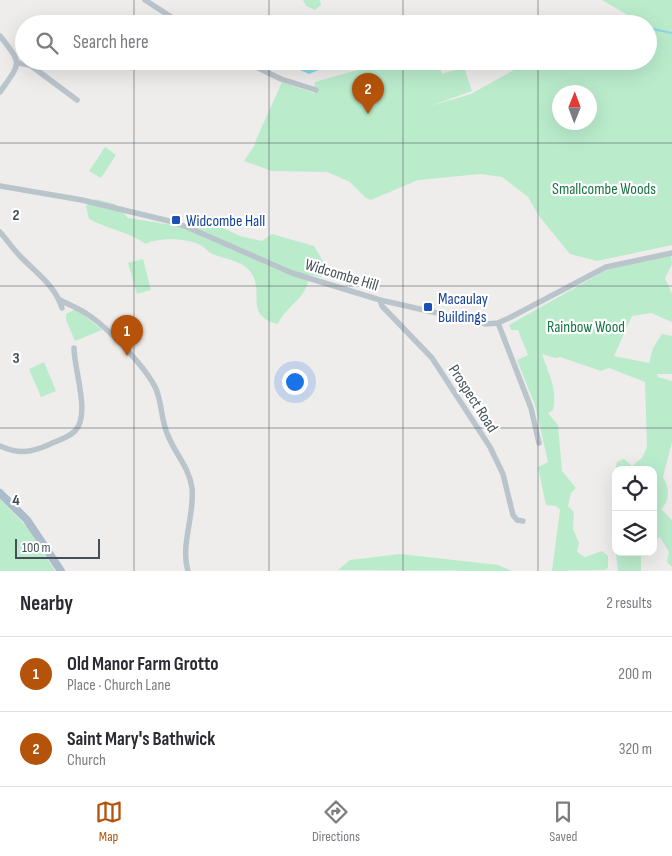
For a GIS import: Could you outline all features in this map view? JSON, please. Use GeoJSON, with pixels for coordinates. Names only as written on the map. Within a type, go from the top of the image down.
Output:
{"type":"FeatureCollection","features":[{"type":"Feature","properties":{"kind":"main road"},"geometry":{"type":"LineString","coordinates":[[0,493],[27,520],[61,571]]}},
{"type":"Feature","properties":{"kind":"street"},"geometry":{"type":"LineString","coordinates":[[145,0],[168,15]]}},
{"type":"Feature","properties":{"kind":"street"},"geometry":{"type":"LineString","coordinates":[[0,36],[15,55]]}},
{"type":"Feature","properties":{"kind":"street"},"geometry":{"type":"LineString","coordinates":[[0,92],[16,70]]}},
{"type":"Feature","properties":{"kind":"street"},"geometry":{"type":"LineString","coordinates":[[37,70],[77,100]]}},
{"type":"Feature","properties":{"kind":"street"},"geometry":{"type":"LineString","coordinates":[[262,70],[281,79],[316,90]]}},
{"type":"Feature","properties":{"kind":"street","name":"Widcombe Hill"},"geometry":{"type":"LineString","coordinates":[[0,186],[90,202],[178,224],[292,273],[380,300],[479,323],[498,323]]}},
{"type":"Feature","properties":{"kind":"street"},"geometry":{"type":"LineString","coordinates":[[0,232],[20,256],[46,281],[60,300],[62,308]]}},
{"type":"Feature","properties":{"kind":"street"},"geometry":{"type":"LineString","coordinates":[[539,443],[531,408],[498,323],[606,267],[672,253]]}},
{"type":"Feature","properties":{"kind":"street"},"geometry":{"type":"LineString","coordinates":[[60,300],[88,314],[149,377],[157,390],[166,433],[187,466],[192,488],[192,519],[186,553],[188,571]]}},
{"type":"Feature","properties":{"kind":"street","name":"Prospect Road"},"geometry":{"type":"LineString","coordinates":[[380,300],[382,306],[432,358],[490,447],[503,474],[513,515],[517,520],[523,521]]}},
{"type":"Feature","properties":{"kind":"street"},"geometry":{"type":"LineString","coordinates":[[0,446],[17,452],[26,452],[64,438],[74,431],[82,414],[82,403],[74,364],[74,348]]}},
{"type":"Feature","properties":{"kind":"green space"},"geometry":{"type":"Polygon","coordinates":[[[303,0],[320,0],[321,5],[315,10],[306,6],[303,0]]]}},
{"type":"Feature","properties":{"kind":"green space","name":"Smallcombe Woods"},"geometry":{"type":"Polygon","coordinates":[[[602,0],[672,0],[672,245],[597,261],[570,254],[539,216],[528,197],[502,177],[481,174],[418,180],[371,200],[366,198],[350,182],[327,172],[272,171],[244,161],[256,143],[259,143],[255,142],[282,82],[314,93],[315,82],[357,70],[441,70],[442,74],[455,70],[465,70],[472,91],[430,106],[471,94],[514,70],[657,70],[657,15],[628,15],[602,0]]]}},
{"type":"Feature","properties":{"kind":"green space"},"geometry":{"type":"Polygon","coordinates":[[[105,147],[116,155],[101,178],[89,171],[105,147]]]}},
{"type":"Feature","properties":{"kind":"green space"},"geometry":{"type":"Polygon","coordinates":[[[95,199],[115,204],[128,218],[185,227],[194,214],[240,236],[262,241],[272,234],[314,246],[323,261],[322,277],[309,275],[305,290],[286,311],[278,324],[268,320],[258,310],[255,282],[252,274],[245,267],[213,254],[197,243],[166,239],[146,244],[133,236],[89,219],[86,206],[95,199]]]}},
{"type":"Feature","properties":{"kind":"green space","name":"Rainbow Wood"},"geometry":{"type":"Polygon","coordinates":[[[671,254],[672,264],[665,278],[672,294],[672,322],[651,313],[632,316],[614,356],[649,363],[653,348],[662,334],[672,336],[672,374],[657,374],[658,377],[672,381],[672,442],[663,477],[667,485],[668,497],[661,509],[672,520],[672,567],[667,562],[669,552],[660,537],[657,539],[657,466],[632,466],[642,458],[647,447],[645,382],[609,368],[601,371],[560,357],[555,358],[542,354],[553,388],[553,410],[548,413],[558,425],[562,471],[576,488],[571,493],[568,506],[574,512],[573,529],[579,543],[577,552],[585,557],[602,551],[608,556],[608,568],[604,570],[552,571],[560,510],[556,506],[546,505],[538,467],[548,462],[535,405],[517,360],[528,355],[518,330],[511,330],[509,325],[610,268],[671,254]]]}},
{"type":"Feature","properties":{"kind":"green space"},"geometry":{"type":"Polygon","coordinates":[[[143,259],[151,290],[137,294],[128,263],[143,259]]]}},
{"type":"Feature","properties":{"kind":"green space"},"geometry":{"type":"Polygon","coordinates":[[[76,309],[102,330],[75,341],[66,320],[66,314],[76,309]]]}},
{"type":"Feature","properties":{"kind":"green space"},"geometry":{"type":"Polygon","coordinates":[[[44,362],[56,391],[41,397],[29,369],[44,362]]]}},
{"type":"Feature","properties":{"kind":"green space","name":"Rainbow Wood"},"geometry":{"type":"Polygon","coordinates":[[[624,459],[632,466],[616,466],[617,462],[624,459]]]}},
{"type":"Feature","properties":{"kind":"green space"},"geometry":{"type":"Polygon","coordinates":[[[0,499],[27,527],[55,571],[0,571],[0,499]]]}},
{"type":"Feature","properties":{"kind":"green space"},"geometry":{"type":"Polygon","coordinates":[[[400,554],[498,565],[512,571],[338,570],[350,560],[400,554]]]}},
{"type":"Feature","properties":{"kind":"green space"},"geometry":{"type":"Polygon","coordinates":[[[616,556],[641,556],[641,571],[618,571],[616,556]]]}},
{"type":"Feature","properties":{"kind":"water"},"geometry":{"type":"Polygon","coordinates":[[[300,70],[319,70],[309,74],[300,70]]]}},
{"type":"Feature","properties":{"kind":"waterway"},"geometry":{"type":"LineString","coordinates":[[657,30],[672,33]]}},
{"type":"Feature","properties":{"kind":"place","name":"Saint Mary's Bathwick"},"geometry":{"type":"Point","coordinates":[368,114]}},
{"type":"Feature","properties":{"kind":"place","name":"Widcombe Hall"},"geometry":{"type":"Point","coordinates":[176,220]}},
{"type":"Feature","properties":{"kind":"place","name":"Macaulay Buildings"},"geometry":{"type":"Point","coordinates":[428,307]}},
{"type":"Feature","properties":{"kind":"place","name":"Old Manor Farm Grotto"},"geometry":{"type":"Point","coordinates":[127,356]}}]}
